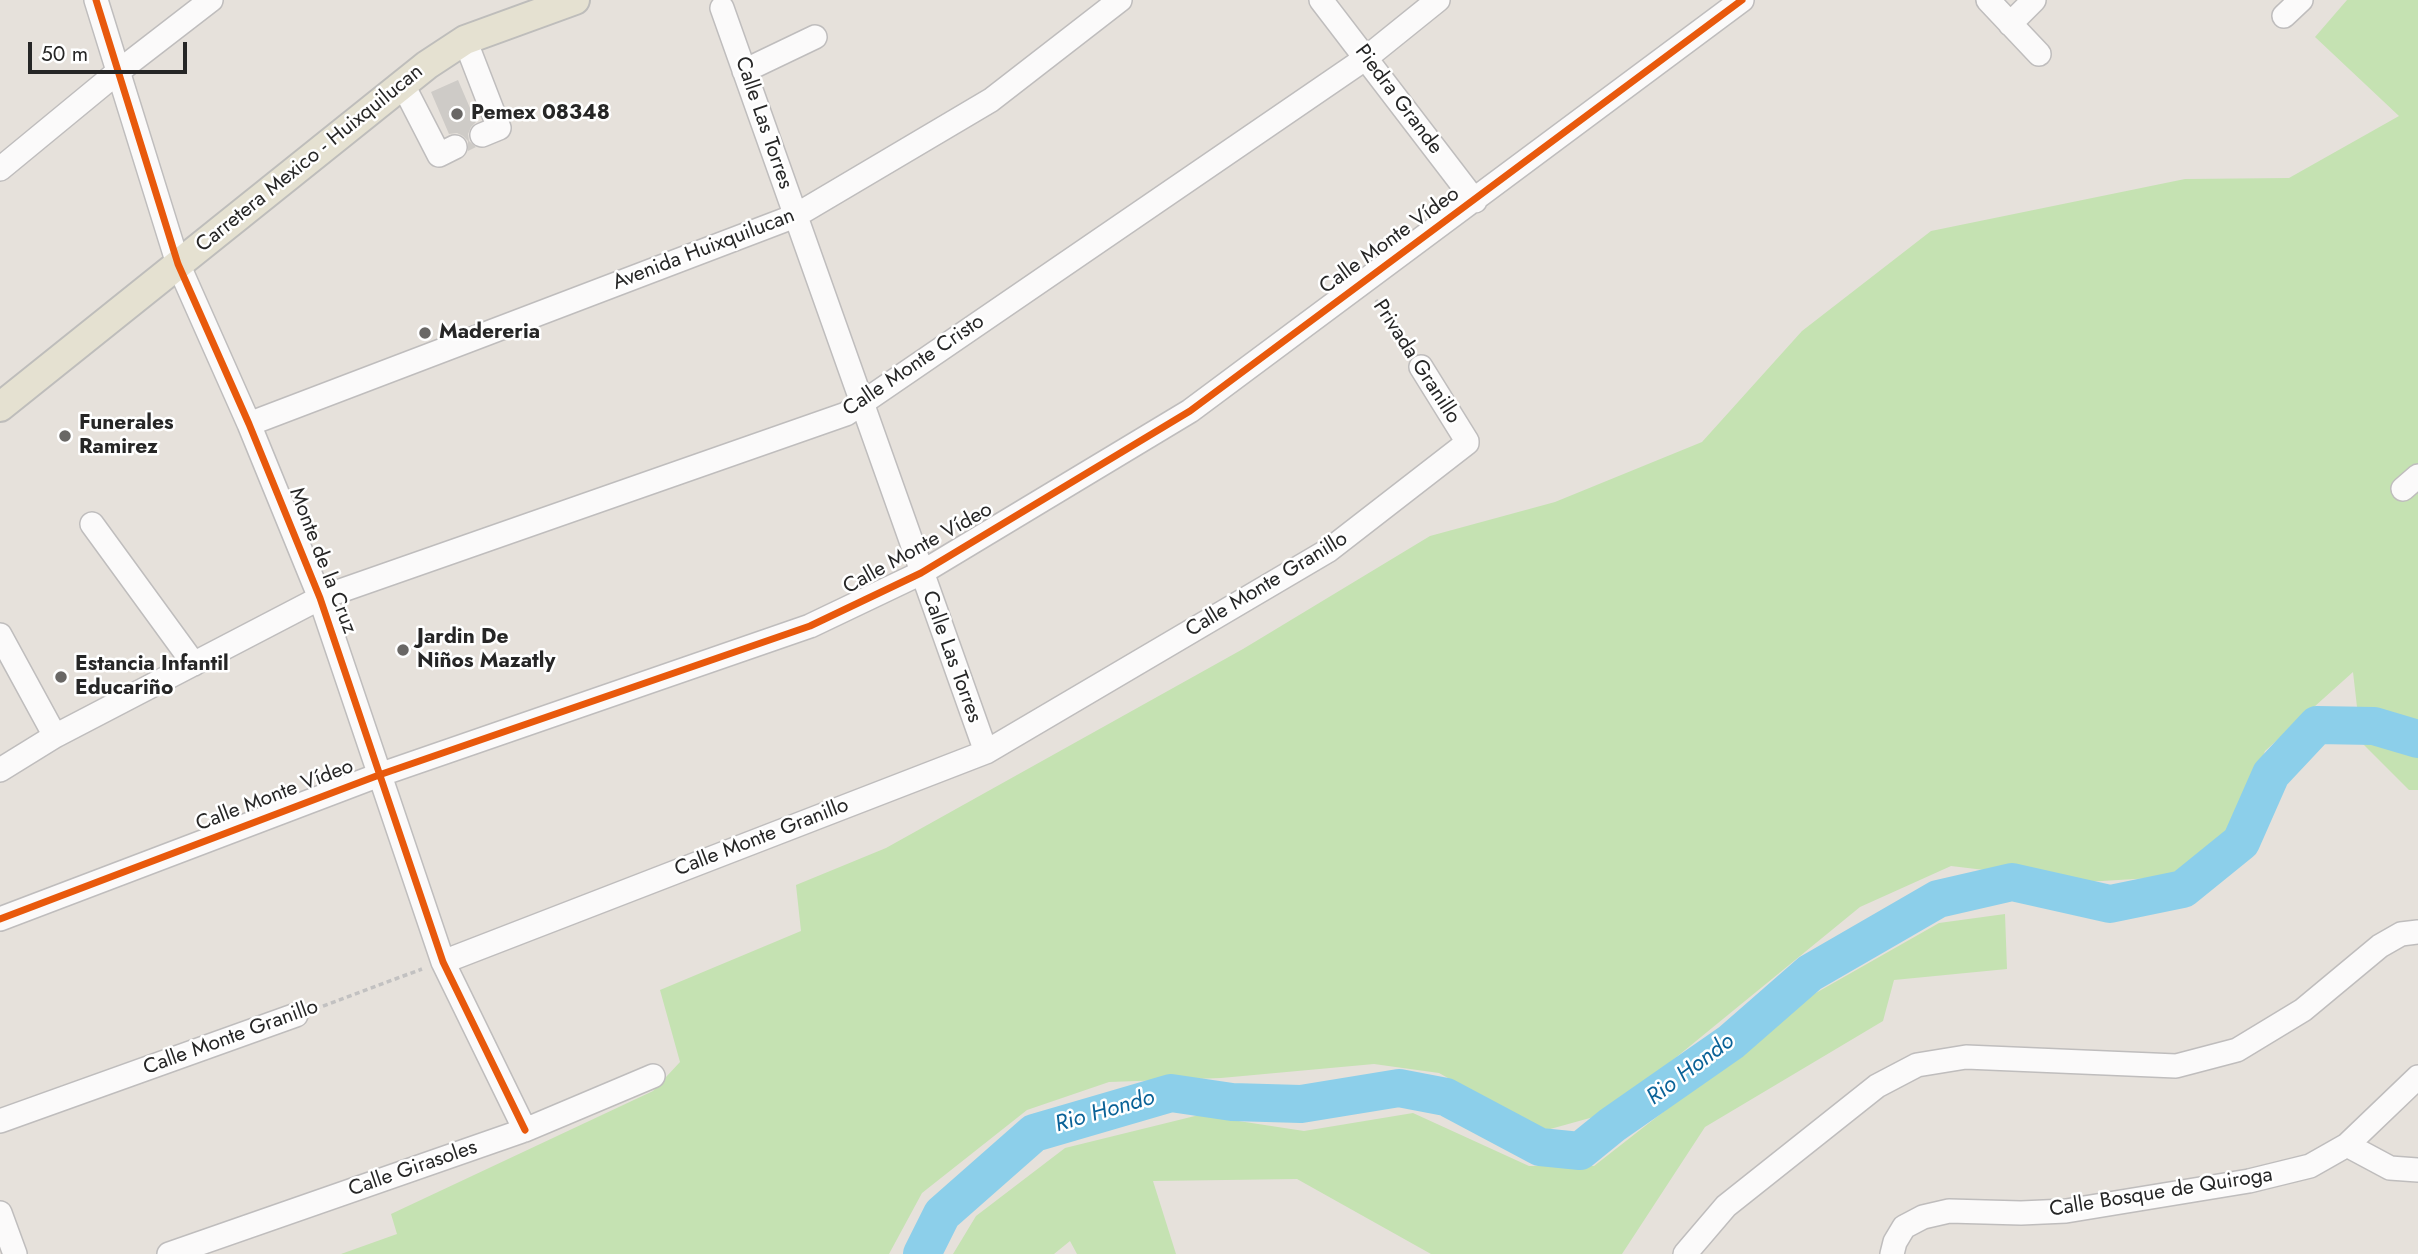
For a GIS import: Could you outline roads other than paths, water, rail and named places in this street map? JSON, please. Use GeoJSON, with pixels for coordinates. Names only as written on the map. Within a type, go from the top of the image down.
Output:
{"type":"FeatureCollection","features":[{"type":"Feature","properties":{"kind":"main road","name":"Carretera Mexico - Huixquilucan"},"geometry":{"type":"LineString","coordinates":[[0,407],[427,65],[465,40],[575,0]]}},
{"type":"Feature","properties":{"kind":"street","name":"Monte de la Cruz"},"geometry":{"type":"LineString","coordinates":[[96,0],[178,264],[249,424],[320,598],[443,962],[525,1130]]}},
{"type":"Feature","properties":{"kind":"street"},"geometry":{"type":"LineString","coordinates":[[0,169],[211,0]]}},
{"type":"Feature","properties":{"kind":"street","name":"Avenida Huixquilucan"},"geometry":{"type":"LineString","coordinates":[[249,424],[795,216],[991,100],[1120,0]]}},
{"type":"Feature","properties":{"kind":"street","name":"Piedra Grande"},"geometry":{"type":"LineString","coordinates":[[1321,0],[1475,201]]}},
{"type":"Feature","properties":{"kind":"street","name":"Calle Monte Cristo"},"geometry":{"type":"LineString","coordinates":[[0,770],[54,736],[320,598],[846,414],[1366,58],[1438,0]]}},
{"type":"Feature","properties":{"kind":"street","name":"Calle Monte Vídeo"},"geometry":{"type":"LineString","coordinates":[[0,919],[379,775],[810,626],[921,573],[1190,411],[1742,0]]}},
{"type":"Feature","properties":{"kind":"street"},"geometry":{"type":"LineString","coordinates":[[1988,0],[2039,54]]}},
{"type":"Feature","properties":{"kind":"street"},"geometry":{"type":"LineString","coordinates":[[2010,24],[2034,0]]}},
{"type":"Feature","properties":{"kind":"street"},"geometry":{"type":"LineString","coordinates":[[2284,16],[2301,0]]}},
{"type":"Feature","properties":{"kind":"street","name":"Calle Las Torres"},"geometry":{"type":"LineString","coordinates":[[722,8],[985,752]]}},
{"type":"Feature","properties":{"kind":"street"},"geometry":{"type":"LineString","coordinates":[[744,71],[815,37]]}},
{"type":"Feature","properties":{"kind":"street"},"geometry":{"type":"LineString","coordinates":[[465,40],[499,128],[482,135]]}},
{"type":"Feature","properties":{"kind":"street"},"geometry":{"type":"LineString","coordinates":[[402,85],[439,155],[455,147]]}},
{"type":"Feature","properties":{"kind":"street","name":"Privada Granillo"},"geometry":{"type":"LineString","coordinates":[[1420,367],[1467,443]]}},
{"type":"Feature","properties":{"kind":"street","name":"Calle Monte Granillo"},"geometry":{"type":"LineString","coordinates":[[443,962],[985,752],[1329,550],[1467,443]]}},
{"type":"Feature","properties":{"kind":"street"},"geometry":{"type":"LineString","coordinates":[[92,524],[194,664]]}},
{"type":"Feature","properties":{"kind":"street"},"geometry":{"type":"LineString","coordinates":[[0,635],[54,736]]}},
{"type":"Feature","properties":{"kind":"street"},"geometry":{"type":"LineString","coordinates":[[1685,1254],[1726,1206],[1877,1086],[1917,1065],[1966,1057],[2176,1066],[2237,1050],[2302,1010],[2380,946],[2401,934],[2418,932]]}},
{"type":"Feature","properties":{"kind":"street","name":"Calle Monte Granillo"},"geometry":{"type":"LineString","coordinates":[[0,1121],[296,1015]]}},
{"type":"Feature","properties":{"kind":"street","name":"Calle Girasoles"},"geometry":{"type":"LineString","coordinates":[[169,1254],[525,1130],[653,1076]]}},
{"type":"Feature","properties":{"kind":"street","name":"Calle Bosque de Quiroga"},"geometry":{"type":"LineString","coordinates":[[1892,1254],[1895,1241],[1904,1227],[1923,1217],[1949,1211],[2066,1211],[2249,1181],[2309,1166],[2347,1145],[2418,1077]]}},
{"type":"Feature","properties":{"kind":"street"},"geometry":{"type":"LineString","coordinates":[[2347,1145],[2390,1168],[2418,1170]]}},
{"type":"Feature","properties":{"kind":"street"},"geometry":{"type":"LineString","coordinates":[[0,1213],[15,1254]]}},
{"type":"Feature","properties":{"kind":"waterway","name":"Rio Hondo"},"geometry":{"type":"LineString","coordinates":[[922,1254],[942,1214],[1034,1133],[1171,1093],[1232,1102],[1301,1104],[1399,1088],[1446,1097],[1540,1147],[1580,1151],[1612,1125],[1731,1042],[1810,973],[1938,899],[2012,882],[2110,904],[2183,889],[2241,842],[2271,774],[2317,725],[2374,726],[2418,739]]}},
{"type":"Feature","properties":{"kind":"place","name":"Pemex 08348"},"geometry":{"type":"Point","coordinates":[457,114]}},
{"type":"Feature","properties":{"kind":"place","name":"Madereria"},"geometry":{"type":"Point","coordinates":[425,333]}},
{"type":"Feature","properties":{"kind":"place","name":"Funerales Ramirez"},"geometry":{"type":"Point","coordinates":[65,436]}},
{"type":"Feature","properties":{"kind":"place","name":"Jardin De Niños Mazatly"},"geometry":{"type":"Point","coordinates":[403,650]}},
{"type":"Feature","properties":{"kind":"place","name":"Estancia Infantil Educariño"},"geometry":{"type":"Point","coordinates":[61,677]}}]}
